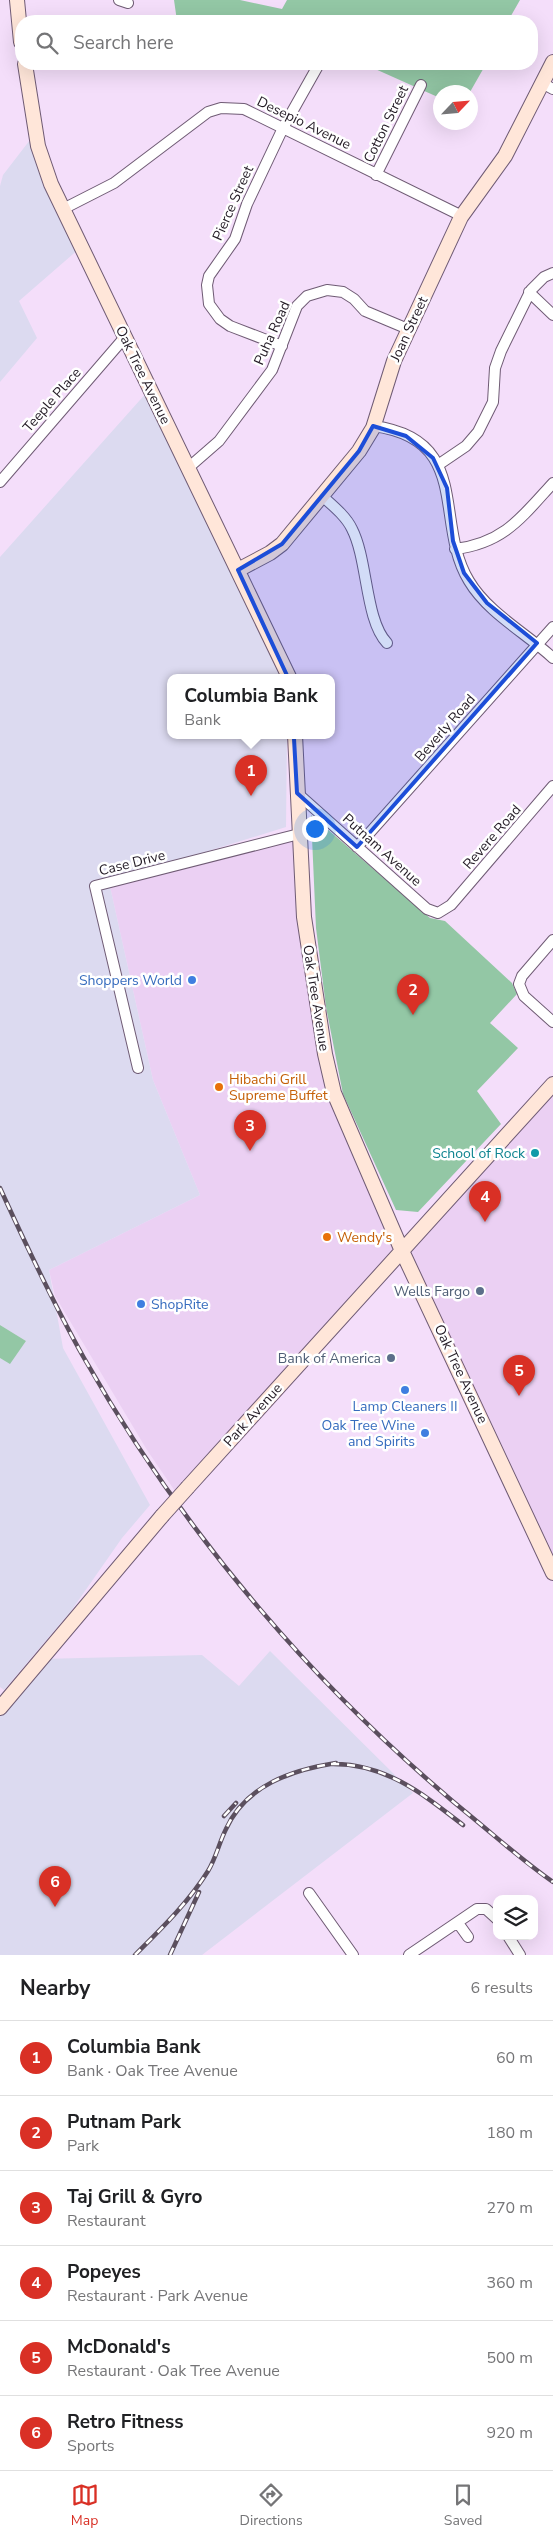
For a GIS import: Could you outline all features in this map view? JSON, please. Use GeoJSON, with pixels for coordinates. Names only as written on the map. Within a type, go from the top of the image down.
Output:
{"type":"FeatureCollection","features":[{"type":"Feature","properties":{"kind":"street"},"geometry":{"type":"LineString","coordinates":[[16,0],[18,15]]}},
{"type":"Feature","properties":{"kind":"street","name":"Joan Street"},"geometry":{"type":"LineString","coordinates":[[238,570],[270,553],[282,544],[359,451],[373,426],[394,361],[408,329],[462,216],[505,156],[548,86],[553,62]]}},
{"type":"Feature","properties":{"kind":"street","name":"Oak Tree Avenue"},"geometry":{"type":"LineString","coordinates":[[26,70],[38,146],[49,179],[288,674]]}},
{"type":"Feature","properties":{"kind":"street","name":"Pierce Street"},"geometry":{"type":"LineString","coordinates":[[282,346],[230,326],[220,319],[209,304],[207,286],[209,276],[235,239],[247,204],[283,128],[316,70]]}},
{"type":"Feature","properties":{"kind":"street","name":"Cotton Street"},"geometry":{"type":"LineString","coordinates":[[376,175],[421,85]]}},
{"type":"Feature","properties":{"kind":"street","name":"Desepio Avenue"},"geometry":{"type":"LineString","coordinates":[[63,209],[114,183],[208,112],[221,108],[244,109],[462,216]]}},
{"type":"Feature","properties":{"kind":"street"},"geometry":{"type":"LineString","coordinates":[[438,465],[466,446],[478,432],[493,402],[497,361],[529,292],[537,283],[553,273]]}},
{"type":"Feature","properties":{"kind":"street","name":"Puha Road"},"geometry":{"type":"LineString","coordinates":[[188,468],[211,449],[272,370],[297,306],[307,296],[327,290],[343,292],[354,299],[365,311],[408,329]]}},
{"type":"Feature","properties":{"kind":"street"},"geometry":{"type":"LineString","coordinates":[[529,292],[553,315]]}},
{"type":"Feature","properties":{"kind":"street","name":"Teeple Place"},"geometry":{"type":"LineString","coordinates":[[0,482],[125,337]]}},
{"type":"Feature","properties":{"kind":"street"},"geometry":{"type":"LineString","coordinates":[[373,426],[399,432],[414,440],[427,451],[438,465],[447,488],[455,549],[464,573],[477,592],[553,658]]}},
{"type":"Feature","properties":{"kind":"street"},"geometry":{"type":"LineString","coordinates":[[455,549],[479,545],[505,532],[553,483]]}},
{"type":"Feature","properties":{"kind":"street"},"geometry":{"type":"LineString","coordinates":[[321,495],[352,527],[359,546],[377,628],[388,643]]}},
{"type":"Feature","properties":{"kind":"street","name":"Beverly Road"},"geometry":{"type":"LineString","coordinates":[[357,847],[553,627]]}},
{"type":"Feature","properties":{"kind":"street","name":"Oak Tree Avenue"},"geometry":{"type":"LineString","coordinates":[[295,739],[306,940],[331,1081],[345,1122],[402,1251],[553,1573]]}},
{"type":"Feature","properties":{"kind":"street","name":"Revere Road"},"geometry":{"type":"LineString","coordinates":[[451,905],[553,786]]}},
{"type":"Feature","properties":{"kind":"street","name":"Putnam Avenue"},"geometry":{"type":"LineString","coordinates":[[297,793],[427,909],[438,913],[451,905]]}},
{"type":"Feature","properties":{"kind":"street","name":"Case Drive"},"geometry":{"type":"LineString","coordinates":[[138,1068],[94,886],[299,834]]}},
{"type":"Feature","properties":{"kind":"street"},"geometry":{"type":"LineString","coordinates":[[553,940],[522,976],[519,984],[524,996],[553,1022]]}},
{"type":"Feature","properties":{"kind":"street","name":"Park Avenue"},"geometry":{"type":"LineString","coordinates":[[0,1708],[162,1516],[553,1084]]}},
{"type":"Feature","properties":{"kind":"street"},"geometry":{"type":"LineString","coordinates":[[309,1893],[353,1955]]}},
{"type":"Feature","properties":{"kind":"street"},"geometry":{"type":"LineString","coordinates":[[409,1955],[480,1908],[489,1911],[493,1915]]}},
{"type":"Feature","properties":{"kind":"street"},"geometry":{"type":"LineString","coordinates":[[458,1923],[468,1936]]}},
{"type":"Feature","properties":{"kind":"street"},"geometry":{"type":"LineString","coordinates":[[511,1940],[520,1955]]}},
{"type":"Feature","properties":{"kind":"highlighted area"},"geometry":{"type":"Polygon","coordinates":[[[373,426],[406,436],[433,458],[447,488],[453,541],[464,573],[487,603],[537,643],[357,847],[297,793],[291,684],[238,570],[282,544],[359,451],[373,426]]]}},
{"type":"Feature","properties":{"kind":"shaded area"},"geometry":{"type":"Polygon","coordinates":[[[33,136],[80,248],[19,301],[37,338],[0,382],[0,186],[3,175],[33,136]]]}},
{"type":"Feature","properties":{"kind":"shaded area"},"geometry":{"type":"Polygon","coordinates":[[[148,391],[284,674],[167,674],[167,739],[287,739],[286,827],[109,882],[153,1080],[200,1195],[49,1270],[63,1348],[150,1505],[122,1538],[71,1611],[4,1690],[0,1687],[0,1358],[10,1363],[26,1341],[0,1325],[0,557],[148,391]]]}},
{"type":"Feature","properties":{"kind":"shaded area"},"geometry":{"type":"Polygon","coordinates":[[[299,834],[325,1054],[402,1250],[553,1090],[553,1573],[402,1251],[179,1497],[147,1450],[55,1296],[49,1270],[200,1195],[153,1080],[109,882],[299,834]]]}},
{"type":"Feature","properties":{"kind":"shaded area"},"geometry":{"type":"Polygon","coordinates":[[[270,1651],[413,1793],[202,1955],[0,1955],[0,1708],[41,1659],[202,1655],[239,1686],[270,1651]]]}},
{"type":"Feature","properties":{"kind":"green space"},"geometry":{"type":"Polygon","coordinates":[[[174,0],[240,0],[282,9],[287,0],[520,0],[511,15],[176,15],[174,0]]]}},
{"type":"Feature","properties":{"kind":"green space"},"geometry":{"type":"Polygon","coordinates":[[[377,70],[483,70],[474,85],[433,85],[433,95],[377,70]]]}},
{"type":"Feature","properties":{"kind":"green space"},"geometry":{"type":"Polygon","coordinates":[[[311,815],[430,918],[445,921],[512,983],[517,994],[490,1023],[518,1048],[477,1091],[501,1124],[418,1212],[396,1210],[343,1094],[326,1007],[316,928],[311,815]]]}},
{"type":"Feature","properties":{"kind":"green space"},"geometry":{"type":"Polygon","coordinates":[[[0,1325],[26,1341],[10,1364],[0,1358],[0,1325]]]}},
{"type":"Feature","properties":{"kind":"railway"},"geometry":{"type":"LineString","coordinates":[[0,1188],[51,1295],[84,1358],[123,1424],[166,1488],[211,1549],[260,1609],[364,1721],[421,1773],[515,1853],[553,1882]]}},
{"type":"Feature","properties":{"kind":"railway"},"geometry":{"type":"LineString","coordinates":[[135,1955],[174,1915],[200,1883],[211,1866],[226,1829],[245,1801],[272,1782],[287,1775],[336,1763]]}},
{"type":"Feature","properties":{"kind":"railway"},"geometry":{"type":"LineString","coordinates":[[331,1764],[351,1765],[369,1769],[402,1782],[433,1802],[463,1825]]}},
{"type":"Feature","properties":{"kind":"railway"},"geometry":{"type":"LineString","coordinates":[[224,1816],[236,1803]]}},
{"type":"Feature","properties":{"kind":"railway"},"geometry":{"type":"LineString","coordinates":[[170,1955],[199,1892]]}},
{"type":"Feature","properties":{"kind":"place","name":"Columbia Bank"},"geometry":{"type":"Point","coordinates":[251,796]}},
{"type":"Feature","properties":{"kind":"place","name":"Shoppers World"},"geometry":{"type":"Point","coordinates":[192,980]}},
{"type":"Feature","properties":{"kind":"place","name":"Putnam Park"},"geometry":{"type":"Point","coordinates":[413,1015]}},
{"type":"Feature","properties":{"kind":"place","name":"Hibachi Grill Supreme Buffet"},"geometry":{"type":"Point","coordinates":[219,1087]}},
{"type":"Feature","properties":{"kind":"place","name":"Taj Grill & Gyro"},"geometry":{"type":"Point","coordinates":[250,1151]}},
{"type":"Feature","properties":{"kind":"place","name":"School of Rock"},"geometry":{"type":"Point","coordinates":[535,1153]}},
{"type":"Feature","properties":{"kind":"place","name":"Popeyes"},"geometry":{"type":"Point","coordinates":[485,1222]}},
{"type":"Feature","properties":{"kind":"place","name":"Wendy's"},"geometry":{"type":"Point","coordinates":[327,1237]}},
{"type":"Feature","properties":{"kind":"place","name":"Wells Fargo"},"geometry":{"type":"Point","coordinates":[480,1291]}},
{"type":"Feature","properties":{"kind":"place","name":"ShopRite"},"geometry":{"type":"Point","coordinates":[141,1304]}},
{"type":"Feature","properties":{"kind":"place","name":"Bank of America"},"geometry":{"type":"Point","coordinates":[391,1358]}},
{"type":"Feature","properties":{"kind":"place","name":"Lamp Cleaners II"},"geometry":{"type":"Point","coordinates":[405,1390]}},
{"type":"Feature","properties":{"kind":"place","name":"McDonald's"},"geometry":{"type":"Point","coordinates":[519,1396]}},
{"type":"Feature","properties":{"kind":"place","name":"Oak Tree Wine and Spirits"},"geometry":{"type":"Point","coordinates":[425,1433]}},
{"type":"Feature","properties":{"kind":"place","name":"Retro Fitness"},"geometry":{"type":"Point","coordinates":[55,1907]}}]}
